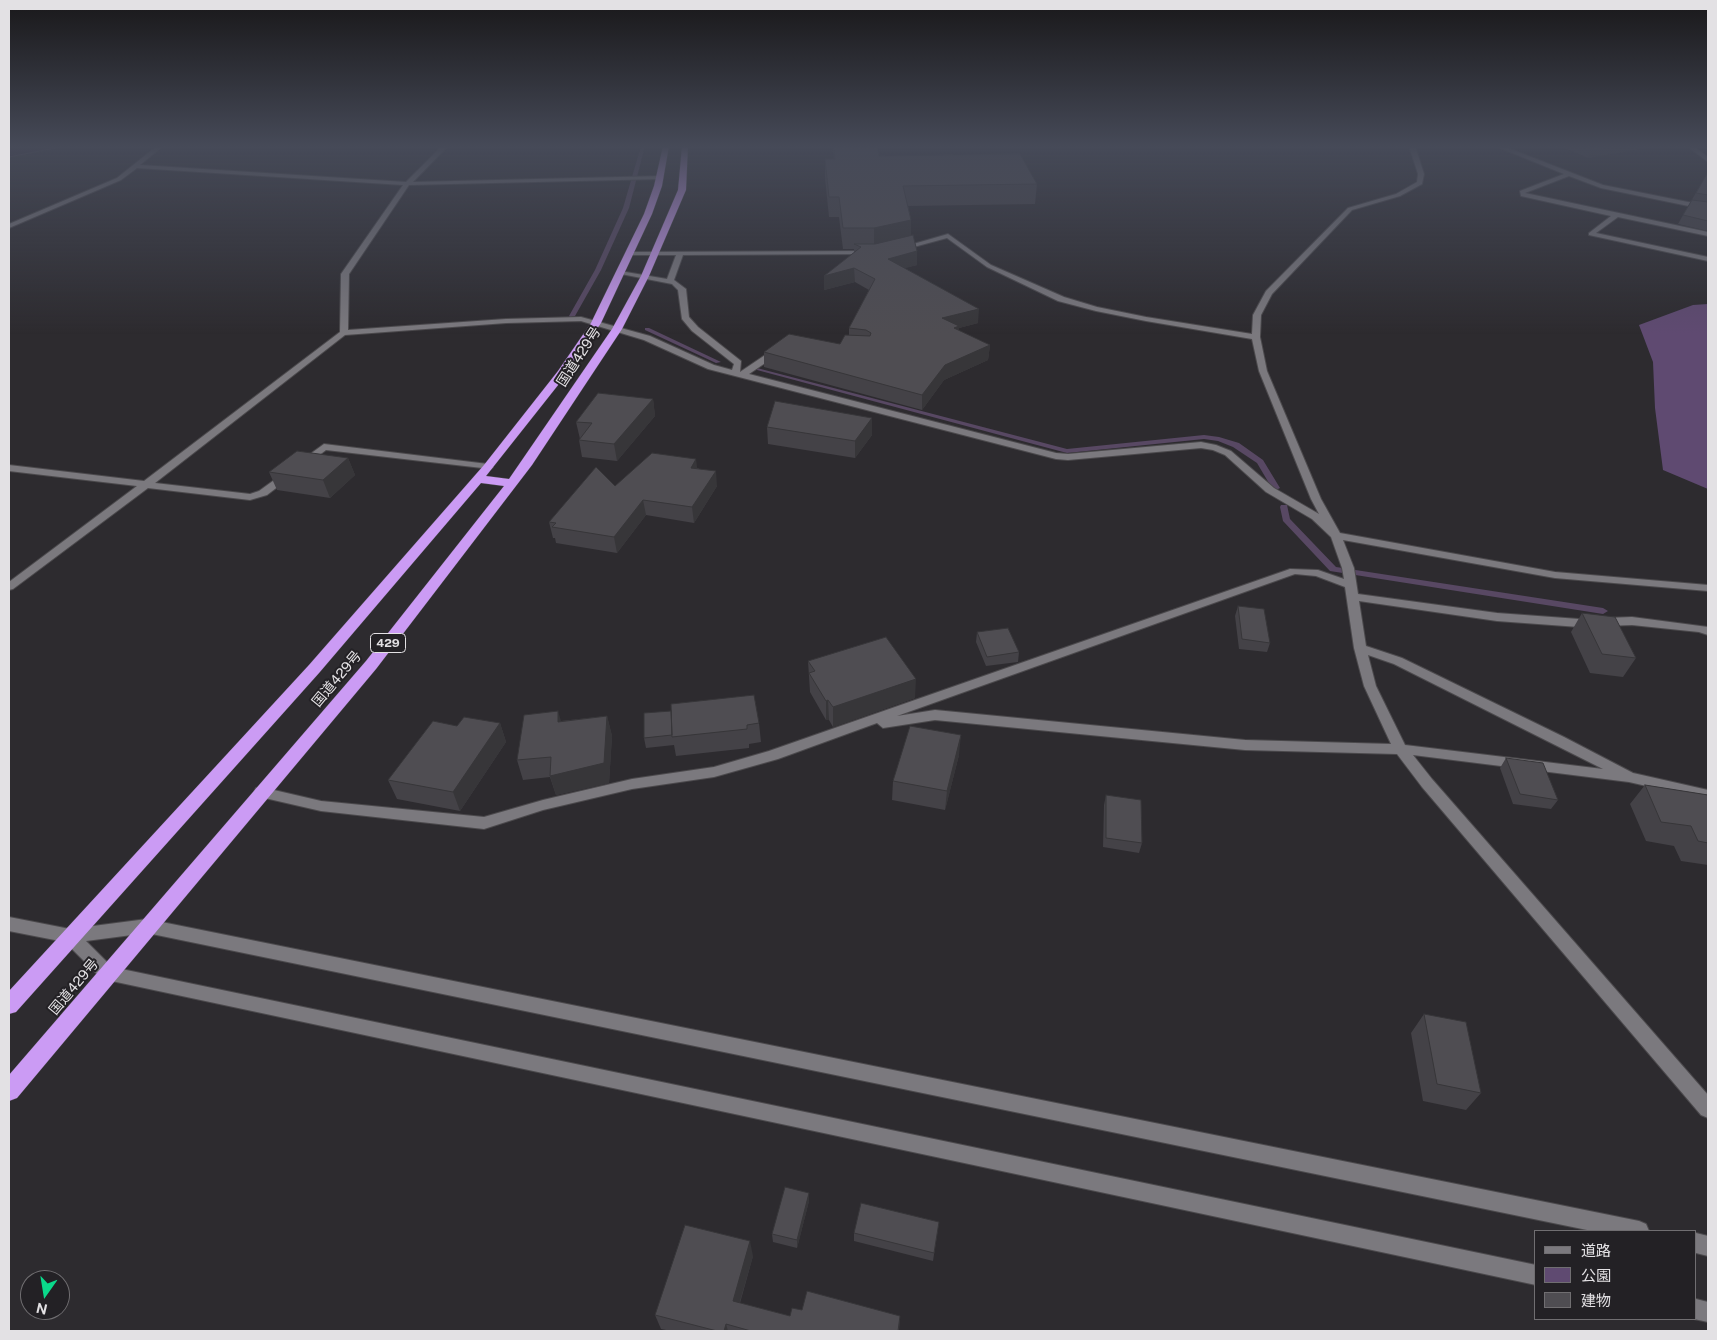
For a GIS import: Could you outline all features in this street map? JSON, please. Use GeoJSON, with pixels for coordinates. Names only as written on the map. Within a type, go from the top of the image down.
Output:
{"type":"FeatureCollection","features":[{"type":"Feature","properties":{"kind":"highway","name":"国道429号"},"geometry":{"type":"LineString","coordinates":[[9,1005],[314,669],[478,480],[562,373],[596,323],[650,209]]}},
{"type":"Feature","properties":{"kind":"highway","name":"国道429号"},"geometry":{"type":"LineString","coordinates":[[9,1091],[107,973],[371,665],[512,483],[617,329],[656,253],[674,209]]}},
{"type":"Feature","properties":{"kind":"highway"},"geometry":{"type":"LineString","coordinates":[[478,480],[512,483]]}},
{"type":"Feature","properties":{"kind":"street"},"geometry":{"type":"LineString","coordinates":[[9,226],[50,209]]}},
{"type":"Feature","properties":{"kind":"street"},"geometry":{"type":"LineString","coordinates":[[9,587],[145,486],[343,333],[345,329],[345,274],[390,209]]}},
{"type":"Feature","properties":{"kind":"street"},"geometry":{"type":"LineString","coordinates":[[1352,209],[1269,294],[1257,315],[1256,337],[1264,371],[1282,418],[1316,500],[1336,536],[1351,582],[1360,648],[1370,686],[1400,748],[1427,783],[1708,1109]]}},
{"type":"Feature","properties":{"kind":"street"},"geometry":{"type":"LineString","coordinates":[[1589,209],[1708,234]]}},
{"type":"Feature","properties":{"kind":"street"},"geometry":{"type":"LineString","coordinates":[[1616,214],[1591,234],[1708,259]]}},
{"type":"Feature","properties":{"kind":"street"},"geometry":{"type":"LineString","coordinates":[[894,250],[948,236],[972,256],[989,266],[1061,299],[1096,309],[1146,319],[1256,337]]}},
{"type":"Feature","properties":{"kind":"street"},"geometry":{"type":"LineString","coordinates":[[630,252],[680,254],[880,252]]}},
{"type":"Feature","properties":{"kind":"street"},"geometry":{"type":"LineString","coordinates":[[670,281],[680,254]]}},
{"type":"Feature","properties":{"kind":"street"},"geometry":{"type":"LineString","coordinates":[[1695,265],[1708,259]]}},
{"type":"Feature","properties":{"kind":"street"},"geometry":{"type":"LineString","coordinates":[[620,273],[670,281],[682,289],[685,317],[695,329],[738,363],[740,373]]}},
{"type":"Feature","properties":{"kind":"street"},"geometry":{"type":"LineString","coordinates":[[343,333],[506,321],[581,319],[647,338],[711,367],[1056,456],[1068,457],[1201,445],[1216,448],[1228,453],[1270,490],[1316,517],[1336,536],[1555,575],[1708,588]]}},
{"type":"Feature","properties":{"kind":"street"},"geometry":{"type":"LineString","coordinates":[[740,373],[788,343]]}},
{"type":"Feature","properties":{"kind":"street"},"geometry":{"type":"LineString","coordinates":[[9,468],[145,486],[250,497],[263,492],[324,447],[488,467]]}},
{"type":"Feature","properties":{"kind":"street"},"geometry":{"type":"LineString","coordinates":[[262,792],[321,806],[484,824],[543,805],[632,784],[714,772],[835,734],[1272,577],[1294,571],[1310,572],[1497,617],[1579,623],[1632,621],[1708,630]]}},
{"type":"Feature","properties":{"kind":"street"},"geometry":{"type":"LineString","coordinates":[[1360,648],[1398,661],[1629,777]]}},
{"type":"Feature","properties":{"kind":"street"},"geometry":{"type":"LineString","coordinates":[[835,734],[881,723],[935,715],[1245,745],[1400,748],[1629,777],[1708,796]]}},
{"type":"Feature","properties":{"kind":"street"},"geometry":{"type":"LineString","coordinates":[[9,924],[70,936],[147,926],[1634,1230]]}},
{"type":"Feature","properties":{"kind":"street"},"geometry":{"type":"LineString","coordinates":[[70,936],[107,973],[1534,1276]]}},
{"type":"Feature","properties":{"kind":"green space"},"geometry":{"type":"Polygon","coordinates":[[[1708,304],[1708,489],[1663,470],[1655,408],[1653,362],[1639,325],[1693,305],[1708,304]]]}},
{"type":"Feature","properties":{"kind":"building"},"geometry":{"type":"Polygon","coordinates":[[[840,209],[908,209],[911,220],[874,228],[843,228],[840,209]]]}},
{"type":"Feature","properties":{"kind":"building"},"geometry":{"type":"Polygon","coordinates":[[[1687,209],[1708,209],[1708,221],[1683,215],[1687,209]]]}},
{"type":"Feature","properties":{"kind":"building"},"geometry":{"type":"Polygon","coordinates":[[[913,235],[917,251],[888,259],[979,309],[942,318],[959,326],[954,328],[990,345],[945,365],[922,395],[764,352],[789,334],[840,344],[845,335],[870,336],[871,333],[866,330],[849,328],[875,279],[854,268],[824,276],[861,247],[854,244],[875,244],[913,235]]]}},
{"type":"Feature","properties":{"kind":"building"},"geometry":{"type":"Polygon","coordinates":[[[598,393],[653,399],[614,444],[579,440],[592,423],[576,422],[598,393]]]}},
{"type":"Feature","properties":{"kind":"building"},"geometry":{"type":"Polygon","coordinates":[[[775,401],[872,418],[855,441],[767,427],[775,401]]]}},
{"type":"Feature","properties":{"kind":"building"},"geometry":{"type":"Polygon","coordinates":[[[297,451],[348,458],[323,480],[269,472],[297,451]]]}},
{"type":"Feature","properties":{"kind":"building"},"geometry":{"type":"Polygon","coordinates":[[[652,453],[696,459],[691,468],[716,471],[692,507],[643,500],[614,537],[552,527],[556,523],[549,522],[596,467],[615,486],[652,453]]]}},
{"type":"Feature","properties":{"kind":"building"},"geometry":{"type":"Polygon","coordinates":[[[1238,606],[1264,609],[1270,643],[1242,639],[1238,606]]]}},
{"type":"Feature","properties":{"kind":"building"},"geometry":{"type":"Polygon","coordinates":[[[1582,613],[1615,617],[1636,658],[1602,654],[1582,613]]]}},
{"type":"Feature","properties":{"kind":"building"},"geometry":{"type":"Polygon","coordinates":[[[1008,628],[1019,652],[987,657],[977,632],[1008,628]]]}},
{"type":"Feature","properties":{"kind":"building"},"geometry":{"type":"Polygon","coordinates":[[[886,637],[916,679],[833,707],[828,700],[826,701],[809,673],[815,671],[808,661],[886,637]]]}},
{"type":"Feature","properties":{"kind":"building"},"geometry":{"type":"Polygon","coordinates":[[[754,695],[759,723],[747,725],[747,729],[672,737],[671,704],[754,695]]]}},
{"type":"Feature","properties":{"kind":"building"},"geometry":{"type":"Polygon","coordinates":[[[558,711],[558,722],[607,716],[604,763],[550,776],[551,757],[517,760],[524,715],[558,711]]]}},
{"type":"Feature","properties":{"kind":"building"},"geometry":{"type":"Polygon","coordinates":[[[671,711],[672,735],[644,738],[644,713],[671,711]]]}},
{"type":"Feature","properties":{"kind":"building"},"geometry":{"type":"Polygon","coordinates":[[[464,717],[500,723],[453,792],[388,780],[433,721],[457,726],[464,717]]]}},
{"type":"Feature","properties":{"kind":"building"},"geometry":{"type":"Polygon","coordinates":[[[910,726],[961,735],[947,791],[893,781],[910,726]]]}},
{"type":"Feature","properties":{"kind":"building"},"geometry":{"type":"Polygon","coordinates":[[[1506,758],[1543,763],[1558,800],[1520,794],[1506,758]]]}},
{"type":"Feature","properties":{"kind":"building"},"geometry":{"type":"Polygon","coordinates":[[[1645,785],[1708,795],[1708,843],[1698,841],[1691,826],[1661,822],[1645,785]]]}},
{"type":"Feature","properties":{"kind":"building"},"geometry":{"type":"Polygon","coordinates":[[[1106,795],[1141,800],[1142,843],[1106,838],[1106,795]]]}},
{"type":"Feature","properties":{"kind":"building"},"geometry":{"type":"Polygon","coordinates":[[[1424,1014],[1466,1022],[1481,1093],[1437,1084],[1424,1014]]]}},
{"type":"Feature","properties":{"kind":"building"},"geometry":{"type":"Polygon","coordinates":[[[785,1187],[809,1193],[797,1240],[772,1234],[785,1187]]]}},
{"type":"Feature","properties":{"kind":"building"},"geometry":{"type":"Polygon","coordinates":[[[861,1203],[939,1222],[934,1253],[854,1233],[861,1203]]]}},
{"type":"Feature","properties":{"kind":"building"},"geometry":{"type":"Polygon","coordinates":[[[685,1225],[750,1241],[733,1301],[790,1316],[792,1308],[802,1310],[807,1291],[900,1316],[898,1331],[751,1331],[726,1324],[724,1331],[717,1331],[655,1315],[685,1225]]]}},
{"type":"Feature","properties":{"kind":"waterway"},"geometry":{"type":"LineString","coordinates":[[572,316],[598,270],[626,209]]}},
{"type":"Feature","properties":{"kind":"waterway"},"geometry":{"type":"LineString","coordinates":[[647,329],[718,362]]}},
{"type":"Feature","properties":{"kind":"waterway"},"geometry":{"type":"LineString","coordinates":[[759,369],[1067,451],[1204,437],[1219,439],[1236,445],[1260,462],[1276,488]]}},
{"type":"Feature","properties":{"kind":"waterway"},"geometry":{"type":"LineString","coordinates":[[1284,507],[1286,519],[1333,569],[1603,611]]}}]}
